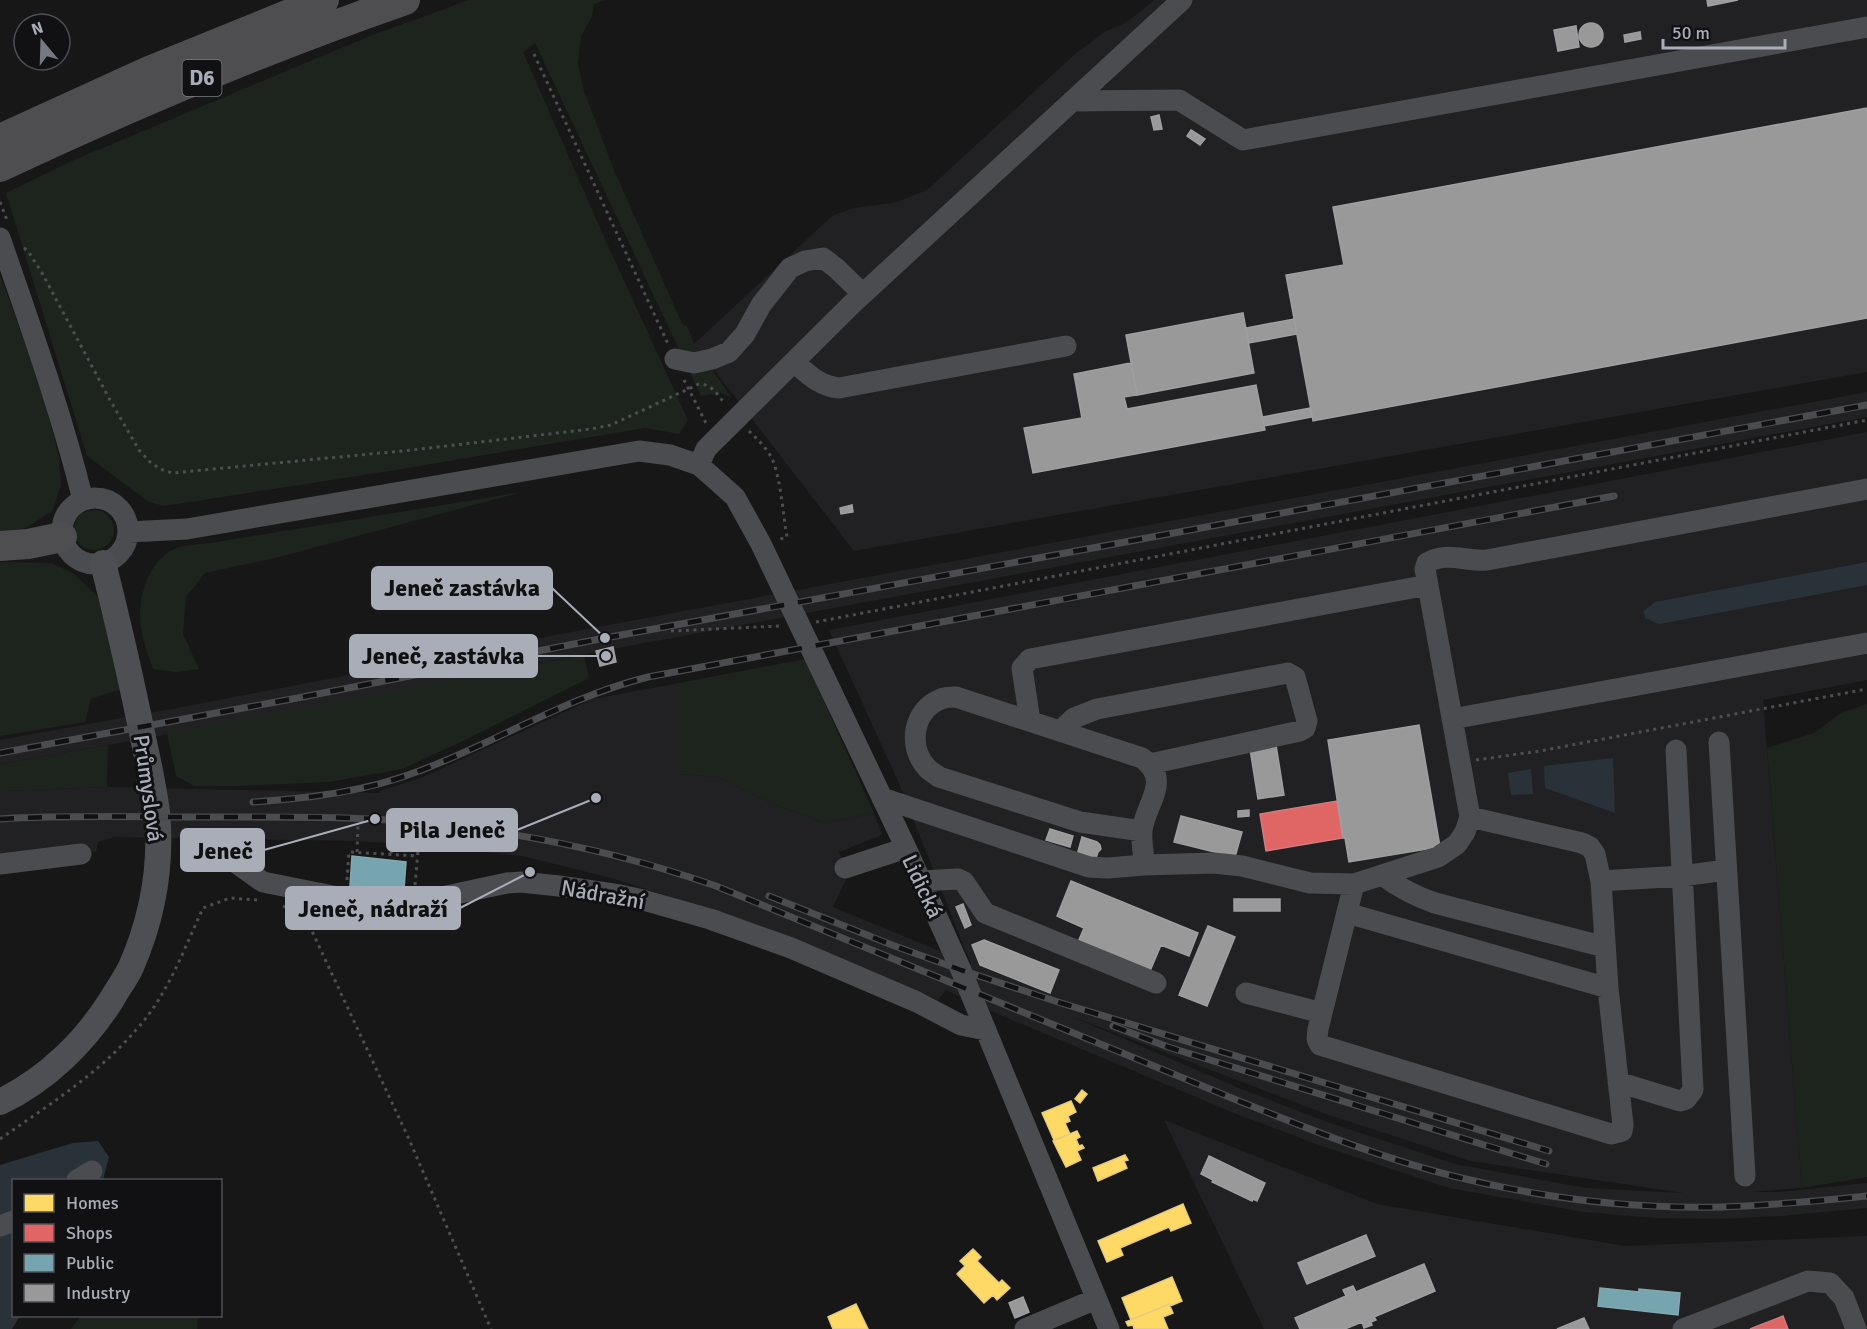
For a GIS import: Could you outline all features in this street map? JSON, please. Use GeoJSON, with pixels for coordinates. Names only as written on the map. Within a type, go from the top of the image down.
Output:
{"type":"FeatureCollection","features":[{"type":"Feature","properties":{"kind":"highway","name":"D6"},"geometry":{"type":"LineString","coordinates":[[1,160],[147,72],[324,0]]}},
{"type":"Feature","properties":{"kind":"highway","name":"D6"},"geometry":{"type":"LineString","coordinates":[[1,160],[278,47],[405,0]]}},
{"type":"Feature","properties":{"kind":"highway"},"geometry":{"type":"LineString","coordinates":[[0,546],[28,544],[62,537]]}},
{"type":"Feature","properties":{"kind":"main road","name":"Průmyslová"},"geometry":{"type":"LineString","coordinates":[[0,1102],[34,1081],[72,1051],[99,1019],[131,969],[150,910],[156,875],[158,842],[154,793],[127,659],[103,563]]}},
{"type":"Feature","properties":{"kind":"street"},"geometry":{"type":"LineString","coordinates":[[128,532],[187,530],[639,451],[670,455],[699,465],[706,449],[863,294],[1182,0]]}},
{"type":"Feature","properties":{"kind":"street"},"geometry":{"type":"LineString","coordinates":[[1072,101],[1179,100],[1243,140],[1867,27]]}},
{"type":"Feature","properties":{"kind":"street"},"geometry":{"type":"LineString","coordinates":[[4,232],[70,449],[83,500]]}},
{"type":"Feature","properties":{"kind":"street"},"geometry":{"type":"LineString","coordinates":[[675,359],[694,363],[729,352],[745,334],[761,305],[790,268],[805,261],[823,258],[837,268],[863,294]]}},
{"type":"Feature","properties":{"kind":"street"},"geometry":{"type":"LineString","coordinates":[[794,362],[826,387],[839,388],[1066,346]]}},
{"type":"Feature","properties":{"kind":"street","name":"Lidická"},"geometry":{"type":"LineString","coordinates":[[699,465],[735,497],[761,543],[906,848],[986,1030],[1109,1329]]}},
{"type":"Feature","properties":{"kind":"street"},"geometry":{"type":"LineString","coordinates":[[882,798],[1089,867],[1224,864],[1242,866],[1310,883],[1354,884],[1438,857],[1457,844],[1466,832],[1470,817],[1425,569],[1427,563],[1440,557],[1486,560],[1867,489]]}},
{"type":"Feature","properties":{"kind":"street"},"geometry":{"type":"LineString","coordinates":[[92,498],[101,498],[117,507],[127,523],[128,532],[123,548],[111,560],[95,564],[80,561],[69,551],[62,537],[64,519],[68,511],[83,500],[92,498]]}},
{"type":"Feature","properties":{"kind":"street"},"geometry":{"type":"LineString","coordinates":[[1030,721],[1022,668],[1030,659],[1428,585]]}},
{"type":"Feature","properties":{"kind":"street"},"geometry":{"type":"LineString","coordinates":[[1452,719],[1867,643]]}},
{"type":"Feature","properties":{"kind":"street"},"geometry":{"type":"LineString","coordinates":[[1060,731],[1074,718],[1097,708],[1288,672],[1295,677],[1307,722],[1305,728],[1150,764]]}},
{"type":"Feature","properties":{"kind":"street"},"geometry":{"type":"LineString","coordinates":[[1142,831],[1080,822],[939,777],[927,768],[915,744],[915,726],[925,710],[941,699],[956,697],[1142,758],[1150,764],[1156,773],[1158,782],[1142,831],[1144,865]]}},
{"type":"Feature","properties":{"kind":"street"},"geometry":{"type":"LineString","coordinates":[[1719,742],[1745,1176]]}},
{"type":"Feature","properties":{"kind":"street"},"geometry":{"type":"LineString","coordinates":[[1618,1082],[1680,1101],[1686,1099],[1693,1090],[1676,750]]}},
{"type":"Feature","properties":{"kind":"street"},"geometry":{"type":"LineString","coordinates":[[1354,884],[1322,1013],[1317,1039],[1320,1045],[1611,1134],[1622,1131],[1608,988],[1601,881],[1595,854],[1590,847],[1582,843],[1470,817]]}},
{"type":"Feature","properties":{"kind":"street","name":"Nádražní"},"geometry":{"type":"LineString","coordinates":[[211,845],[263,882],[346,898],[414,902],[503,874],[520,882],[644,900],[710,919],[791,948],[917,1002],[961,1025],[986,1030]]}},
{"type":"Feature","properties":{"kind":"street"},"geometry":{"type":"LineString","coordinates":[[845,868],[906,848]]}},
{"type":"Feature","properties":{"kind":"street"},"geometry":{"type":"LineString","coordinates":[[0,864],[81,854]]}},
{"type":"Feature","properties":{"kind":"street"},"geometry":{"type":"LineString","coordinates":[[1601,881],[1682,876],[1726,870]]}},
{"type":"Feature","properties":{"kind":"street"},"geometry":{"type":"LineString","coordinates":[[1382,875],[1415,896],[1435,903],[1605,947]]}},
{"type":"Feature","properties":{"kind":"street"},"geometry":{"type":"LineString","coordinates":[[920,880],[958,879],[964,882],[984,913],[1156,983]]}},
{"type":"Feature","properties":{"kind":"street"},"geometry":{"type":"LineString","coordinates":[[1347,913],[1608,988]]}},
{"type":"Feature","properties":{"kind":"street"},"geometry":{"type":"LineString","coordinates":[[1246,993],[1322,1013]]}},
{"type":"Feature","properties":{"kind":"street"},"geometry":{"type":"LineString","coordinates":[[1683,1329],[1808,1281],[1830,1283],[1844,1298],[1856,1329]]}},
{"type":"Feature","properties":{"kind":"street"},"geometry":{"type":"LineString","coordinates":[[1025,1329],[1096,1299]]}},
{"type":"Feature","properties":{"kind":"path"},"geometry":{"type":"LineString","coordinates":[[534,54],[689,389]]}},
{"type":"Feature","properties":{"kind":"path"},"geometry":{"type":"LineString","coordinates":[[0,202],[4,232]]}},
{"type":"Feature","properties":{"kind":"path"},"geometry":{"type":"LineString","coordinates":[[22,247],[28,251],[42,273],[139,450],[155,466],[172,473],[412,450],[591,429],[611,425],[699,384],[707,384],[764,446],[773,461],[787,537],[761,543]]}},
{"type":"Feature","properties":{"kind":"path"},"geometry":{"type":"LineString","coordinates":[[671,631],[800,625],[1867,420]]}},
{"type":"Feature","properties":{"kind":"path"},"geometry":{"type":"LineString","coordinates":[[1460,762],[1540,751],[1867,688]]}},
{"type":"Feature","properties":{"kind":"path"},"geometry":{"type":"LineString","coordinates":[[357,852],[358,824]]}},
{"type":"Feature","properties":{"kind":"path"},"geometry":{"type":"LineString","coordinates":[[391,854],[394,825]]}},
{"type":"Feature","properties":{"kind":"path"},"geometry":{"type":"LineString","coordinates":[[414,902],[420,827]]}},
{"type":"Feature","properties":{"kind":"path"},"geometry":{"type":"LineString","coordinates":[[346,898],[348,852],[418,856]]}},
{"type":"Feature","properties":{"kind":"path"},"geometry":{"type":"LineString","coordinates":[[317,894],[310,918],[310,927],[408,1137],[491,1329]]}},
{"type":"Feature","properties":{"kind":"path"},"geometry":{"type":"LineString","coordinates":[[0,1139],[92,1073],[136,1030],[163,992],[203,908],[230,898],[265,901]]}},
{"type":"Feature","properties":{"kind":"path"},"geometry":{"type":"LineString","coordinates":[[283,906],[310,918]]}},
{"type":"Feature","properties":{"kind":"shaded area"},"geometry":{"type":"Polygon","coordinates":[[[469,0],[606,0],[594,4],[592,17],[581,36],[578,64],[584,91],[614,170],[680,319],[684,326],[687,326],[694,344],[732,398],[721,393],[701,396],[535,43],[523,52],[688,420],[679,434],[645,428],[164,506],[149,502],[87,456],[6,193],[74,160],[370,36],[469,0]]]}},
{"type":"Feature","properties":{"kind":"shaded area"},"geometry":{"type":"Polygon","coordinates":[[[1154,0],[1867,0],[1867,372],[854,551],[694,344],[832,216],[854,208],[897,202],[927,190],[1075,54],[1106,31],[1122,25],[1154,0]]]}},
{"type":"Feature","properties":{"kind":"shaded area"},"geometry":{"type":"Polygon","coordinates":[[[0,275],[40,384],[59,457],[61,485],[52,511],[26,528],[0,533],[0,275]]]}},
{"type":"Feature","properties":{"kind":"shaded area"},"geometry":{"type":"Polygon","coordinates":[[[1867,392],[1867,417],[0,764],[0,740],[1867,392]]]}},
{"type":"Feature","properties":{"kind":"shaded area"},"geometry":{"type":"Polygon","coordinates":[[[1867,432],[1867,680],[1763,700],[1802,1188],[1752,1192],[1780,1192],[1867,1183],[1867,1208],[1720,1219],[1655,1218],[1583,1212],[1449,1188],[1319,1145],[1234,1113],[946,990],[938,1000],[751,923],[611,878],[522,856],[425,845],[352,841],[115,837],[98,842],[96,852],[0,854],[0,791],[107,787],[380,793],[380,791],[423,777],[593,699],[679,683],[679,774],[718,777],[778,806],[825,823],[874,813],[882,835],[839,852],[848,875],[833,907],[971,964],[897,779],[829,630],[1867,432]],[[1068,1015],[1244,1090],[1327,1122],[1455,1164],[1586,1188],[1683,1193],[1470,1161],[1323,1113],[1068,1015]]]}},
{"type":"Feature","properties":{"kind":"shaded area"},"geometry":{"type":"Polygon","coordinates":[[[522,492],[279,557],[205,573],[186,597],[183,634],[199,669],[177,672],[153,669],[140,622],[142,595],[149,575],[170,551],[186,545],[207,544],[522,492]]]}},
{"type":"Feature","properties":{"kind":"shaded area"},"geometry":{"type":"Polygon","coordinates":[[[94,510],[102,511],[108,516],[113,522],[113,538],[108,544],[102,549],[94,550],[86,549],[80,544],[75,538],[74,530],[75,522],[80,516],[86,511],[94,510]]]}},
{"type":"Feature","properties":{"kind":"shaded area"},"geometry":{"type":"Polygon","coordinates":[[[0,562],[51,563],[73,573],[98,597],[121,689],[91,699],[85,722],[0,736],[0,562]]]}},
{"type":"Feature","properties":{"kind":"shaded area"},"geometry":{"type":"Polygon","coordinates":[[[1867,562],[1867,585],[1659,624],[1645,618],[1644,611],[1655,602],[1867,562]]]}},
{"type":"Feature","properties":{"kind":"shaded area"},"geometry":{"type":"Polygon","coordinates":[[[584,655],[589,678],[402,769],[329,782],[237,786],[194,786],[176,776],[167,733],[584,655]]]}},
{"type":"Feature","properties":{"kind":"shaded area"},"geometry":{"type":"Polygon","coordinates":[[[805,659],[874,813],[825,823],[778,806],[718,777],[679,774],[679,683],[805,659]]]}},
{"type":"Feature","properties":{"kind":"shaded area"},"geometry":{"type":"Polygon","coordinates":[[[1867,704],[1867,1177],[1802,1188],[1767,748],[1814,733],[1841,713],[1867,704]]]}},
{"type":"Feature","properties":{"kind":"shaded area"},"geometry":{"type":"Polygon","coordinates":[[[108,745],[107,787],[0,791],[0,764],[108,745]]]}},
{"type":"Feature","properties":{"kind":"shaded area"},"geometry":{"type":"Polygon","coordinates":[[[1613,758],[1615,813],[1545,788],[1544,766],[1613,758]]]}},
{"type":"Feature","properties":{"kind":"shaded area"},"geometry":{"type":"Polygon","coordinates":[[[1531,769],[1533,794],[1511,795],[1508,773],[1531,769]]]}},
{"type":"Feature","properties":{"kind":"shaded area"},"geometry":{"type":"Polygon","coordinates":[[[1164,1120],[1377,1204],[1626,1246],[1867,1236],[1867,1329],[1264,1329],[1164,1120]]]}},
{"type":"Feature","properties":{"kind":"shaded area"},"geometry":{"type":"Polygon","coordinates":[[[98,1141],[109,1157],[103,1179],[12,1179],[12,1317],[19,1317],[12,1329],[0,1329],[0,1165],[73,1143],[98,1141]]]}},
{"type":"Feature","properties":{"kind":"shaded area"},"geometry":{"type":"Polygon","coordinates":[[[80,1317],[198,1317],[197,1329],[71,1329],[80,1317]]]}},
{"type":"Feature","properties":{"kind":"building: Homes"},"geometry":{"type":"Polygon","coordinates":[[[1082,1090],[1087,1094],[1080,1103],[1075,1099],[1082,1090]]]}},
{"type":"Feature","properties":{"kind":"building: Homes"},"geometry":{"type":"Polygon","coordinates":[[[1071,1101],[1076,1112],[1068,1116],[1070,1121],[1065,1123],[1070,1134],[1054,1140],[1042,1113],[1071,1101]]]}},
{"type":"Feature","properties":{"kind":"building: Homes"},"geometry":{"type":"Polygon","coordinates":[[[1077,1131],[1080,1137],[1076,1139],[1079,1146],[1082,1145],[1084,1148],[1077,1151],[1081,1160],[1066,1167],[1053,1141],[1077,1131]]]}},
{"type":"Feature","properties":{"kind":"building: Homes"},"geometry":{"type":"Polygon","coordinates":[[[1125,1155],[1128,1160],[1124,1161],[1127,1168],[1098,1181],[1093,1168],[1125,1155]]]}},
{"type":"Feature","properties":{"kind":"building: Homes"},"geometry":{"type":"Polygon","coordinates":[[[1183,1204],[1191,1223],[1171,1231],[1169,1227],[1120,1248],[1123,1255],[1107,1262],[1098,1241],[1183,1204]]]}},
{"type":"Feature","properties":{"kind":"building: Homes"},"geometry":{"type":"Polygon","coordinates":[[[973,1249],[981,1257],[977,1261],[999,1283],[1002,1280],[1010,1288],[997,1300],[993,1295],[984,1303],[957,1274],[965,1266],[960,1261],[973,1249]]]}},
{"type":"Feature","properties":{"kind":"building: Homes"},"geometry":{"type":"Polygon","coordinates":[[[1172,1277],[1182,1301],[1131,1320],[1122,1298],[1172,1277]]]}},
{"type":"Feature","properties":{"kind":"building: Homes"},"geometry":{"type":"Polygon","coordinates":[[[856,1304],[868,1329],[833,1329],[828,1317],[856,1304]]]}},
{"type":"Feature","properties":{"kind":"building: Homes"},"geometry":{"type":"Polygon","coordinates":[[[1169,1304],[1173,1313],[1163,1317],[1168,1329],[1134,1329],[1133,1325],[1128,1326],[1126,1322],[1169,1304]]]}},
{"type":"Feature","properties":{"kind":"building: Shops"},"geometry":{"type":"Polygon","coordinates":[[[1337,801],[1343,838],[1266,851],[1260,814],[1337,801]]]}},
{"type":"Feature","properties":{"kind":"building: Shops"},"geometry":{"type":"Polygon","coordinates":[[[1783,1316],[1788,1329],[1750,1329],[1783,1316]]]}},
{"type":"Feature","properties":{"kind":"building: Public"},"geometry":{"type":"Polygon","coordinates":[[[352,856],[406,862],[404,889],[350,886],[352,856]]]}},
{"type":"Feature","properties":{"kind":"building: Public"},"geometry":{"type":"Polygon","coordinates":[[[1600,1288],[1680,1293],[1678,1315],[1598,1306],[1600,1288]]]}},
{"type":"Feature","properties":{"kind":"building: Industry"},"geometry":{"type":"Polygon","coordinates":[[[1707,0],[1738,0],[1708,6],[1707,0]]]}},
{"type":"Feature","properties":{"kind":"building: Industry"},"geometry":{"type":"Polygon","coordinates":[[[1591,23],[1596,24],[1602,30],[1602,40],[1596,46],[1591,47],[1586,46],[1580,40],[1579,35],[1580,30],[1586,24],[1591,23]]]}},
{"type":"Feature","properties":{"kind":"building: Industry"},"geometry":{"type":"Polygon","coordinates":[[[1576,26],[1579,47],[1558,51],[1554,30],[1576,26]]]}},
{"type":"Feature","properties":{"kind":"building: Industry"},"geometry":{"type":"Polygon","coordinates":[[[1640,32],[1641,39],[1625,42],[1624,35],[1640,32]]]}},
{"type":"Feature","properties":{"kind":"building: Industry"},"geometry":{"type":"Polygon","coordinates":[[[1867,108],[1867,318],[1313,421],[1286,275],[1344,265],[1333,207],[1867,108]]]}},
{"type":"Feature","properties":{"kind":"building: Industry"},"geometry":{"type":"Polygon","coordinates":[[[1159,115],[1162,129],[1154,130],[1151,117],[1159,115]]]}},
{"type":"Feature","properties":{"kind":"building: Industry"},"geometry":{"type":"Polygon","coordinates":[[[1191,130],[1205,139],[1200,145],[1187,136],[1191,130]]]}},
{"type":"Feature","properties":{"kind":"building: Industry"},"geometry":{"type":"Polygon","coordinates":[[[1243,313],[1254,373],[1137,395],[1126,335],[1243,313]]]}},
{"type":"Feature","properties":{"kind":"building: Industry"},"geometry":{"type":"Polygon","coordinates":[[[1294,319],[1297,334],[1249,343],[1246,328],[1294,319]]]}},
{"type":"Feature","properties":{"kind":"building: Industry"},"geometry":{"type":"Polygon","coordinates":[[[1131,363],[1137,395],[1124,397],[1127,409],[1256,385],[1265,430],[1033,473],[1024,428],[1082,418],[1074,374],[1131,363]]]}},
{"type":"Feature","properties":{"kind":"building: Industry"},"geometry":{"type":"Polygon","coordinates":[[[1311,408],[1312,417],[1264,426],[1262,417],[1311,408]]]}},
{"type":"Feature","properties":{"kind":"building: Industry"},"geometry":{"type":"Polygon","coordinates":[[[852,505],[853,512],[841,514],[840,508],[852,505]]]}},
{"type":"Feature","properties":{"kind":"building: Industry"},"geometry":{"type":"Polygon","coordinates":[[[613,647],[616,662],[600,666],[596,651],[613,647]]]}},
{"type":"Feature","properties":{"kind":"building: Industry"},"geometry":{"type":"Polygon","coordinates":[[[1419,725],[1440,847],[1349,862],[1345,838],[1343,838],[1328,740],[1419,725]]]}},
{"type":"Feature","properties":{"kind":"building: Industry"},"geometry":{"type":"Polygon","coordinates":[[[1276,745],[1284,795],[1258,799],[1250,749],[1276,745]]]}},
{"type":"Feature","properties":{"kind":"building: Industry"},"geometry":{"type":"Polygon","coordinates":[[[1249,810],[1249,816],[1238,817],[1238,811],[1249,810]]]}},
{"type":"Feature","properties":{"kind":"building: Industry"},"geometry":{"type":"Polygon","coordinates":[[[1181,816],[1242,832],[1235,857],[1174,842],[1181,816]]]}},
{"type":"Feature","properties":{"kind":"building: Industry"},"geometry":{"type":"Polygon","coordinates":[[[1050,829],[1073,836],[1070,847],[1046,840],[1050,829]]]}},
{"type":"Feature","properties":{"kind":"building: Industry"},"geometry":{"type":"Polygon","coordinates":[[[1082,837],[1100,845],[1101,849],[1095,861],[1077,855],[1082,837]]]}},
{"type":"Feature","properties":{"kind":"building: Industry"},"geometry":{"type":"Polygon","coordinates":[[[1071,881],[1198,933],[1189,956],[1161,945],[1150,971],[1078,942],[1084,928],[1057,916],[1071,881]]]}},
{"type":"Feature","properties":{"kind":"building: Industry"},"geometry":{"type":"Polygon","coordinates":[[[1234,899],[1280,899],[1280,911],[1234,911],[1234,899]]]}},
{"type":"Feature","properties":{"kind":"building: Industry"},"geometry":{"type":"Polygon","coordinates":[[[963,904],[971,925],[965,928],[956,907],[963,904]]]}},
{"type":"Feature","properties":{"kind":"building: Industry"},"geometry":{"type":"Polygon","coordinates":[[[1208,926],[1235,937],[1207,1006],[1179,995],[1208,926]]]}},
{"type":"Feature","properties":{"kind":"building: Industry"},"geometry":{"type":"Polygon","coordinates":[[[984,940],[1059,970],[1050,993],[980,965],[972,945],[984,940]]]}},
{"type":"Feature","properties":{"kind":"building: Industry"},"geometry":{"type":"Polygon","coordinates":[[[1209,1156],[1265,1183],[1257,1201],[1253,1199],[1252,1201],[1212,1182],[1213,1180],[1201,1174],[1209,1156]]]}},
{"type":"Feature","properties":{"kind":"building: Industry"},"geometry":{"type":"Polygon","coordinates":[[[1366,1235],[1375,1256],[1307,1284],[1298,1263],[1366,1235]]]}},
{"type":"Feature","properties":{"kind":"building: Industry"},"geometry":{"type":"Polygon","coordinates":[[[1424,1264],[1435,1291],[1374,1317],[1376,1320],[1371,1322],[1372,1325],[1364,1328],[1362,1322],[1345,1329],[1300,1329],[1295,1318],[1346,1296],[1343,1290],[1353,1286],[1356,1292],[1424,1264]]]}},
{"type":"Feature","properties":{"kind":"building: Industry"},"geometry":{"type":"Polygon","coordinates":[[[1023,1297],[1029,1312],[1015,1318],[1009,1303],[1023,1297]]]}},
{"type":"Feature","properties":{"kind":"building: Industry"},"geometry":{"type":"Polygon","coordinates":[[[1584,1318],[1589,1329],[1557,1329],[1584,1318]]]}},
{"type":"Feature","properties":{"kind":"railway"},"geometry":{"type":"LineString","coordinates":[[0,753],[605,638],[1867,405]]}},
{"type":"Feature","properties":{"kind":"railway"},"geometry":{"type":"LineString","coordinates":[[253,802],[337,793],[399,778],[448,759],[589,696],[648,677],[1614,496]]}},
{"type":"Feature","properties":{"kind":"railway"},"geometry":{"type":"LineString","coordinates":[[0,819],[98,816],[351,818],[417,822],[547,840],[632,860],[716,886],[1265,1112],[1426,1169],[1519,1190],[1621,1204],[1722,1207],[1867,1196]]}},
{"type":"Feature","properties":{"kind":"railway"},"geometry":{"type":"LineString","coordinates":[[769,896],[892,945],[1061,1003],[1549,1151]]}},
{"type":"Feature","properties":{"kind":"railway"},"geometry":{"type":"LineString","coordinates":[[1113,1026],[1168,1047],[1546,1164]]}},
{"type":"Feature","properties":{"kind":"place","name":"Jeneč zastávka"},"geometry":{"type":"Point","coordinates":[605,638]}},
{"type":"Feature","properties":{"kind":"place","name":"Jeneč, zastávka"},"geometry":{"type":"Point","coordinates":[606,656]}},
{"type":"Feature","properties":{"kind":"place","name":"Pila Jeneč"},"geometry":{"type":"Point","coordinates":[596,798]}},
{"type":"Feature","properties":{"kind":"place","name":"Jeneč"},"geometry":{"type":"Point","coordinates":[375,819]}},
{"type":"Feature","properties":{"kind":"place","name":"Jeneč, nádraží"},"geometry":{"type":"Point","coordinates":[530,872]}}]}
